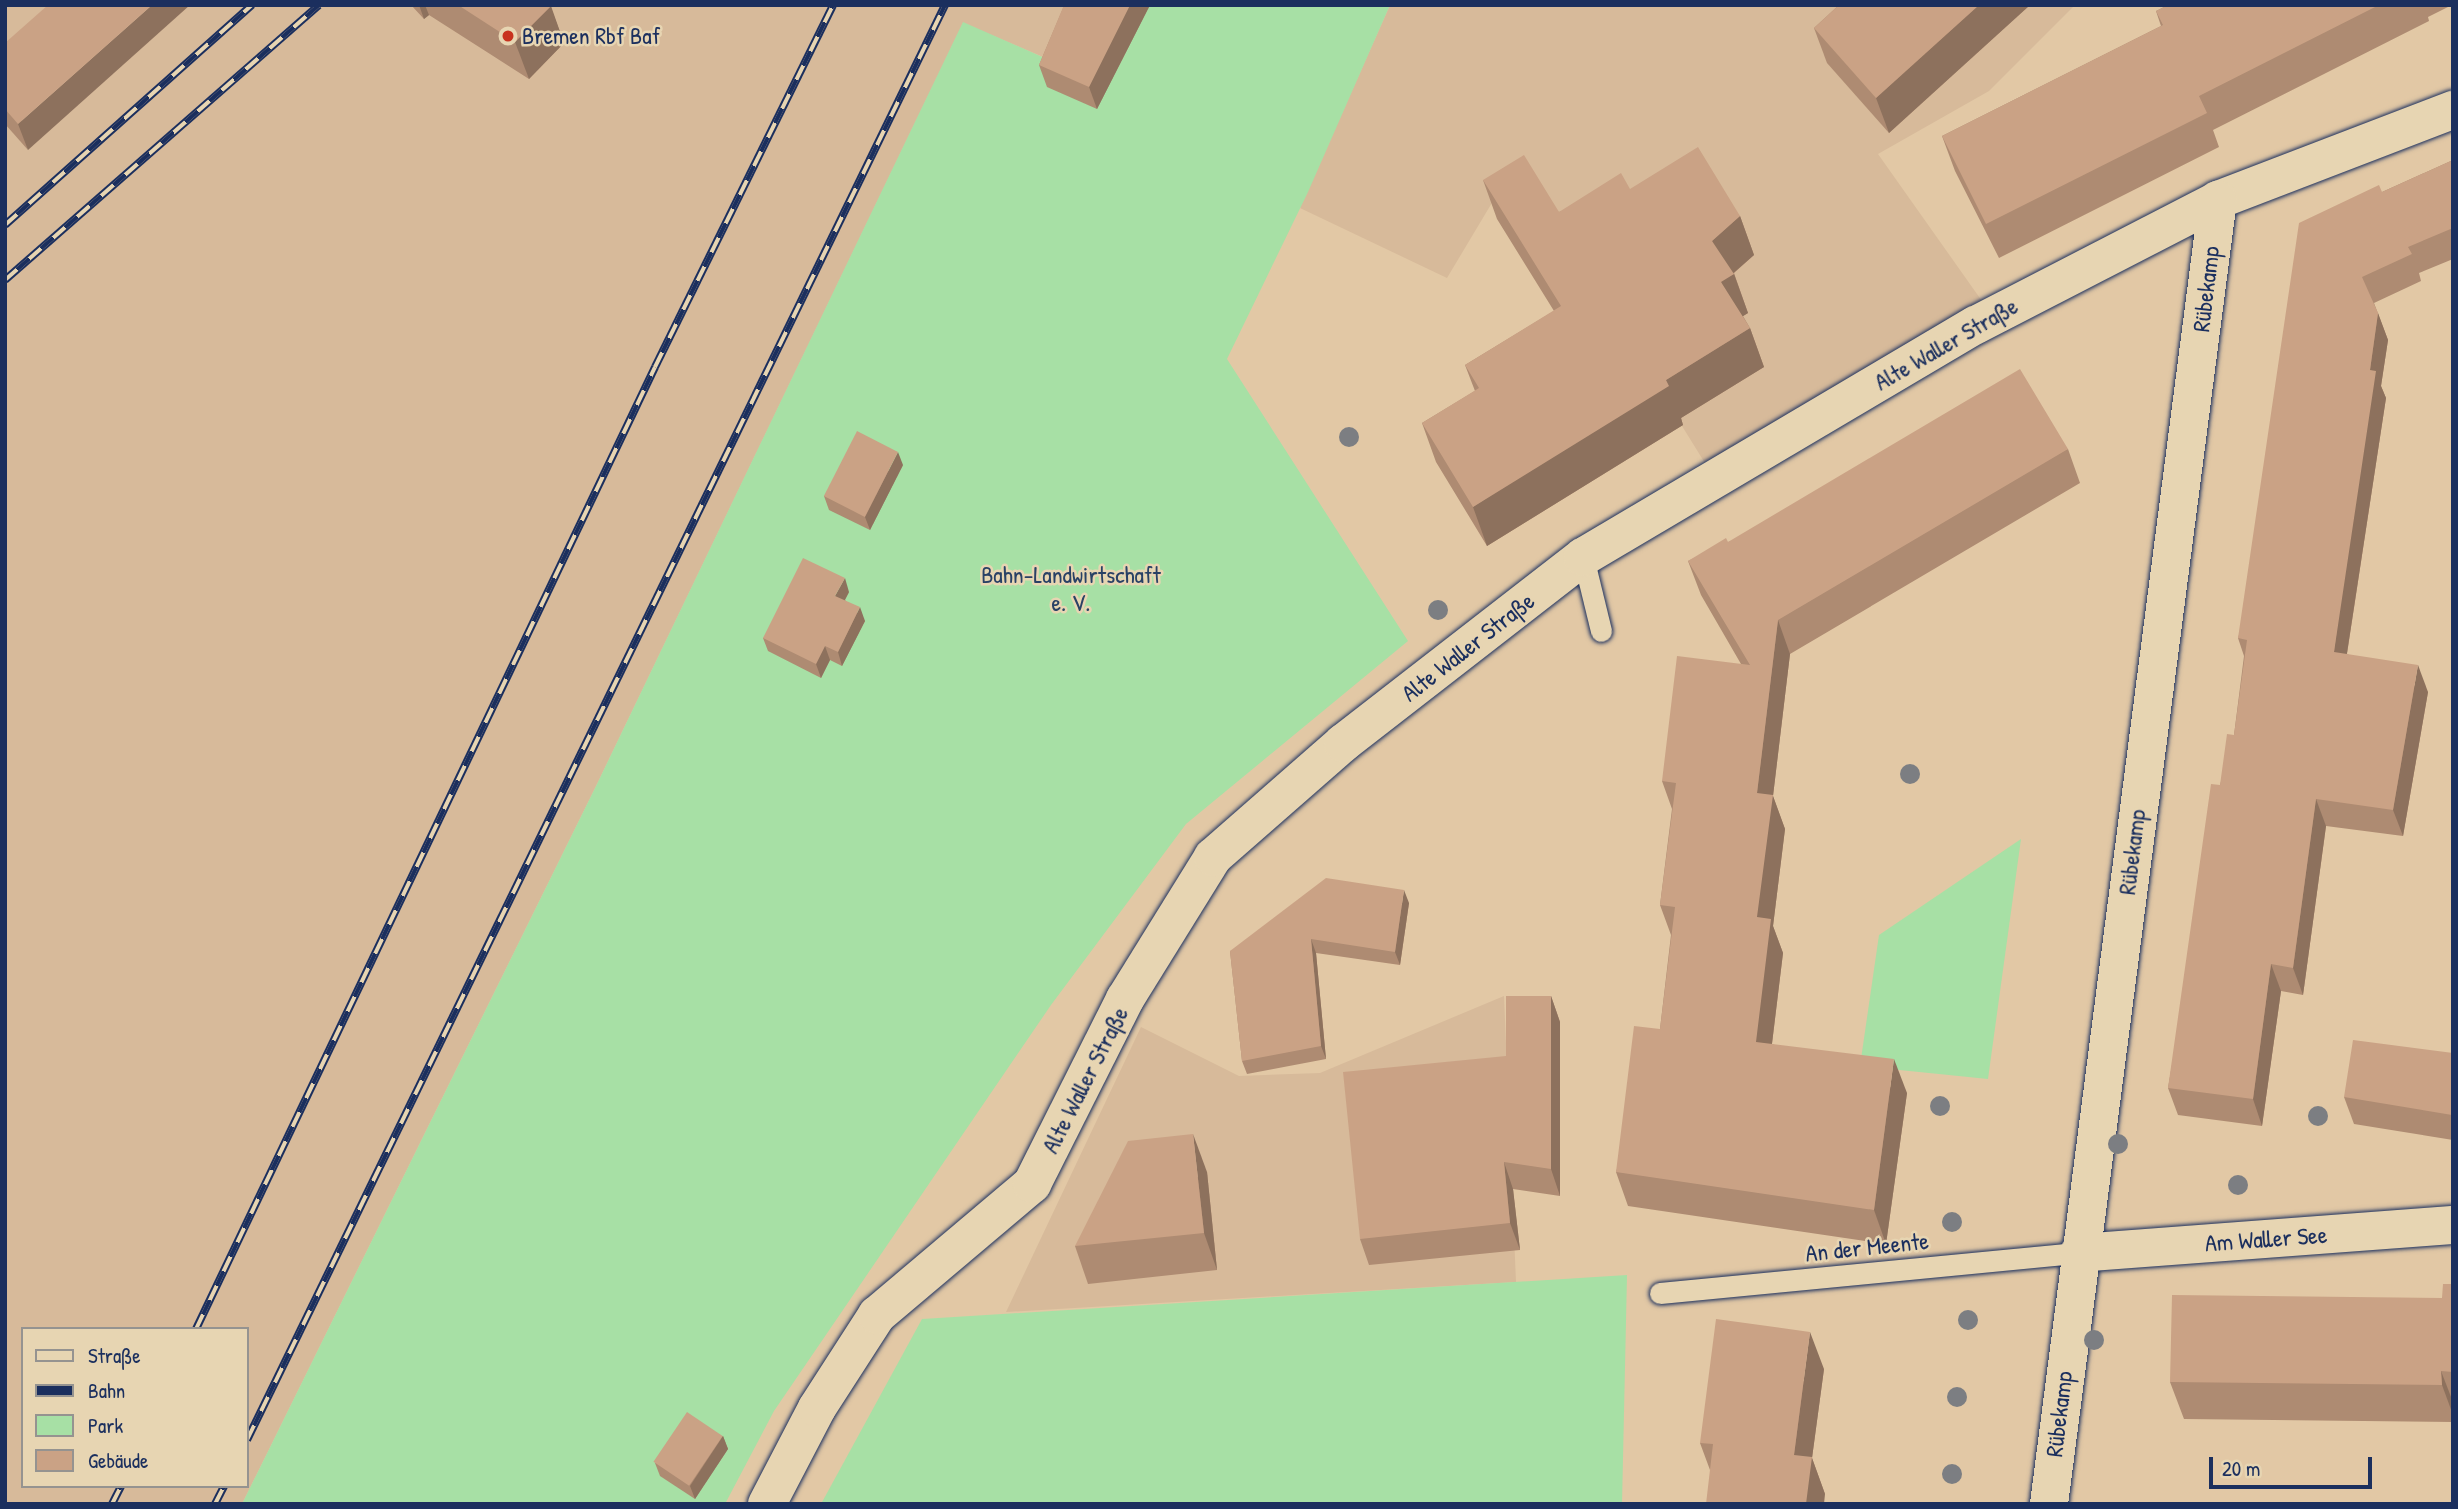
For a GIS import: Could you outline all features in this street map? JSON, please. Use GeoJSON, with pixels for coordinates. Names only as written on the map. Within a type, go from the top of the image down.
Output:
{"type":"FeatureCollection","features":[{"type":"Feature","properties":{"kind":"street","name":"Alte Waller Straße"},"geometry":{"type":"LineString","coordinates":[[767,1504],[817,1408],[877,1315],[1032,1184],[1125,999],[1213,857],[1343,743],[1583,557],[1976,325],[2218,200],[2453,110]]}},
{"type":"Feature","properties":{"kind":"street","name":"Rübekamp"},"geometry":{"type":"LineString","coordinates":[[2049,1504],[2079,1252],[2218,200]]}},
{"type":"Feature","properties":{"kind":"street","name":"Am Waller See"},"geometry":{"type":"LineString","coordinates":[[2079,1252],[2453,1225]]}},
{"type":"Feature","properties":{"kind":"lane"},"geometry":{"type":"LineString","coordinates":[[1583,557],[1601,631]]}},
{"type":"Feature","properties":{"kind":"lane","name":"An der Meente"},"geometry":{"type":"LineString","coordinates":[[1660,1293],[2079,1252]]}},
{"type":"Feature","properties":{"kind":"shaded area"},"geometry":{"type":"Polygon","coordinates":[[[7,5],[1075,5],[1048,59],[963,23],[597,784],[242,1504],[5,1504],[7,5]]]}},
{"type":"Feature","properties":{"kind":"shaded area"},"geometry":{"type":"Polygon","coordinates":[[[1390,5],[2075,5],[1989,91],[1878,154],[1989,311],[1708,468],[1534,187],[1511,171],[1447,278],[1300,208],[1390,5]]]}},
{"type":"Feature","properties":{"kind":"shaded area"},"geometry":{"type":"Polygon","coordinates":[[[1504,996],[1516,1282],[1006,1312],[1141,1027],[1239,1076],[1320,1073],[1504,996]]]}},
{"type":"Feature","properties":{"kind":"green space","name":"Bahn-Landwirtschaft e. V."},"geometry":{"type":"Polygon","coordinates":[[[1075,5],[1390,5],[1308,192],[1227,359],[1408,641],[1186,824],[1051,1005],[774,1411],[725,1504],[242,1504],[597,784],[963,22],[1047,59],[1075,5]]]}},
{"type":"Feature","properties":{"kind":"green space"},"geometry":{"type":"Polygon","coordinates":[[[2021,839],[1988,1079],[1860,1066],[1879,935],[2021,839]]]}},
{"type":"Feature","properties":{"kind":"green space"},"geometry":{"type":"Polygon","coordinates":[[[1627,1275],[1622,1504],[821,1504],[922,1319],[1627,1275]]]}},
{"type":"Feature","properties":{"kind":"building"},"geometry":{"type":"Polygon","coordinates":[[[48,5],[152,5],[18,124],[5,109],[5,43],[48,5]]]}},
{"type":"Feature","properties":{"kind":"building"},"geometry":{"type":"Polygon","coordinates":[[[458,5],[550,5],[551,6],[515,42],[458,5]]]}},
{"type":"Feature","properties":{"kind":"building"},"geometry":{"type":"Polygon","coordinates":[[[1064,5],[1130,5],[1089,87],[1039,65],[1064,5]]]}},
{"type":"Feature","properties":{"kind":"building"},"geometry":{"type":"Polygon","coordinates":[[[1839,5],[1979,5],[1876,98],[1814,28],[1839,5]]]}},
{"type":"Feature","properties":{"kind":"building"},"geometry":{"type":"Polygon","coordinates":[[[2168,5],[2379,5],[2199,96],[2207,113],[1986,224],[1942,136],[2163,25],[2156,11],[2168,5]]]}},
{"type":"Feature","properties":{"kind":"building"},"geometry":{"type":"Polygon","coordinates":[[[1698,147],[1740,216],[1712,241],[1734,274],[1721,282],[1750,328],[1666,380],[1669,386],[1473,507],[1422,423],[1479,388],[1465,365],[1561,306],[1483,180],[1524,155],[1559,212],[1621,173],[1630,189],[1698,147]]]}},
{"type":"Feature","properties":{"kind":"building"},"geometry":{"type":"Polygon","coordinates":[[[2453,160],[2453,228],[2408,247],[2412,254],[2362,277],[2378,313],[2370,370],[2376,371],[2334,652],[2418,665],[2393,810],[2316,799],[2293,968],[2271,964],[2253,1099],[2168,1088],[2211,784],[2220,785],[2227,734],[2234,735],[2247,640],[2238,638],[2299,223],[2379,185],[2382,192],[2453,160]]]}},
{"type":"Feature","properties":{"kind":"building"},"geometry":{"type":"Polygon","coordinates":[[[2020,369],[2068,449],[1778,620],[1757,793],[1773,795],[1757,917],[1771,919],[1756,1042],[1894,1059],[1874,1210],[1616,1172],[1634,1026],[1660,1029],[1675,907],[1660,905],[1676,783],[1662,781],[1677,656],[1750,665],[1688,561],[1726,538],[1728,542],[2020,369]]]}},
{"type":"Feature","properties":{"kind":"building"},"geometry":{"type":"Polygon","coordinates":[[[857,431],[898,452],[865,517],[824,496],[857,431]]]}},
{"type":"Feature","properties":{"kind":"building"},"geometry":{"type":"Polygon","coordinates":[[[803,558],[845,578],[835,596],[860,607],[838,652],[825,646],[816,664],[763,638],[803,558]]]}},
{"type":"Feature","properties":{"kind":"building"},"geometry":{"type":"Polygon","coordinates":[[[1326,878],[1404,890],[1395,952],[1311,939],[1321,1046],[1242,1061],[1230,951],[1326,878]]]}},
{"type":"Feature","properties":{"kind":"building"},"geometry":{"type":"Polygon","coordinates":[[[1506,996],[1551,996],[1551,1169],[1504,1162],[1510,1223],[1360,1239],[1343,1072],[1506,1056],[1506,996]]]}},
{"type":"Feature","properties":{"kind":"building"},"geometry":{"type":"Polygon","coordinates":[[[2353,1040],[2453,1053],[2453,1118],[2452,1115],[2344,1097],[2353,1040]]]}},
{"type":"Feature","properties":{"kind":"building"},"geometry":{"type":"Polygon","coordinates":[[[1193,1134],[1204,1233],[1075,1246],[1128,1141],[1193,1134]]]}},
{"type":"Feature","properties":{"kind":"building"},"geometry":{"type":"Polygon","coordinates":[[[2443,1284],[2453,1284],[2453,1372],[2441,1371],[2442,1385],[2170,1382],[2172,1295],[2442,1298],[2443,1284]]]}},
{"type":"Feature","properties":{"kind":"building"},"geometry":{"type":"Polygon","coordinates":[[[1716,1319],[1810,1332],[1794,1455],[1812,1457],[1806,1504],[1706,1504],[1713,1444],[1700,1443],[1716,1319]]]}},
{"type":"Feature","properties":{"kind":"building"},"geometry":{"type":"Polygon","coordinates":[[[687,1412],[723,1436],[689,1486],[653,1462],[687,1412]]]}},
{"type":"Feature","properties":{"kind":"railway"},"geometry":{"type":"LineString","coordinates":[[5,225],[252,5]]}},
{"type":"Feature","properties":{"kind":"railway"},"geometry":{"type":"LineString","coordinates":[[5,280],[319,5]]}},
{"type":"Feature","properties":{"kind":"railway"},"geometry":{"type":"LineString","coordinates":[[197,1327],[655,367],[833,5]]}},
{"type":"Feature","properties":{"kind":"railway"},"geometry":{"type":"LineString","coordinates":[[248,1438],[945,5]]}},
{"type":"Feature","properties":{"kind":"railway"},"geometry":{"type":"LineString","coordinates":[[112,1504],[120,1488]]}},
{"type":"Feature","properties":{"kind":"railway"},"geometry":{"type":"LineString","coordinates":[[215,1504],[223,1488]]}},
{"type":"Feature","properties":{"kind":"place","name":"Bremen Rbf Baf"},"geometry":{"type":"Point","coordinates":[508,36]}}]}
